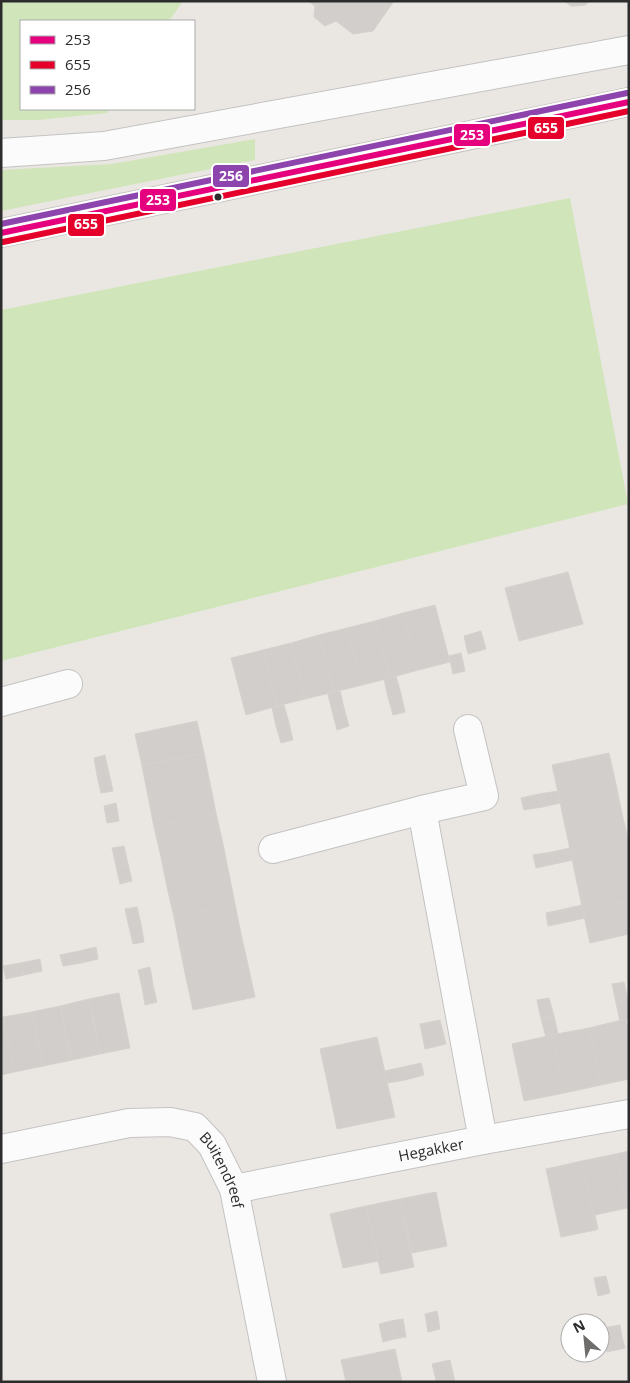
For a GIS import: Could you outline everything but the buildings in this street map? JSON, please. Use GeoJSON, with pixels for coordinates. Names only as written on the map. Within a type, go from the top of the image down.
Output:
{"type":"FeatureCollection","features":[{"type":"Feature","properties":{"kind":"main road"},"geometry":{"type":"LineString","coordinates":[[1,234],[629,102]]}},
{"type":"Feature","properties":{"kind":"street"},"geometry":{"type":"LineString","coordinates":[[1,153],[104,146],[629,50]]}},
{"type":"Feature","properties":{"kind":"street"},"geometry":{"type":"LineString","coordinates":[[1,702],[68,684]]}},
{"type":"Feature","properties":{"kind":"street"},"geometry":{"type":"LineString","coordinates":[[273,849],[422,810],[484,796],[468,729]]}},
{"type":"Feature","properties":{"kind":"street"},"geometry":{"type":"LineString","coordinates":[[422,810],[484,1140]]}},
{"type":"Feature","properties":{"kind":"street","name":"Hegakker"},"geometry":{"type":"LineString","coordinates":[[234,1189],[484,1140],[629,1114]]}},
{"type":"Feature","properties":{"kind":"street","name":"Buitendreef"},"geometry":{"type":"LineString","coordinates":[[1,1149],[128,1123],[170,1122],[195,1127],[212,1145],[234,1189],[272,1382]]}},
{"type":"Feature","properties":{"kind":"green space"},"geometry":{"type":"Polygon","coordinates":[[[1,1],[183,1],[170,20],[20,20],[20,110],[109,110],[107,113],[39,120],[1,120],[1,1]]]}},
{"type":"Feature","properties":{"kind":"green space"},"geometry":{"type":"Polygon","coordinates":[[[255,139],[255,160],[1,211],[1,170],[112,164],[255,139]]]}},
{"type":"Feature","properties":{"kind":"green space"},"geometry":{"type":"Polygon","coordinates":[[[570,198],[628,504],[1,661],[1,310],[570,198]]]}},
{"type":"Feature","properties":{"kind":"transit line","name":"256"},"geometry":{"type":"LineString","coordinates":[[1,224],[627,93]]}},
{"type":"Feature","properties":{"kind":"transit line","name":"253"},"geometry":{"type":"LineString","coordinates":[[1,233],[629,102]]}},
{"type":"Feature","properties":{"kind":"transit line","name":"655"},"geometry":{"type":"LineString","coordinates":[[3,242],[629,111]]}}]}
